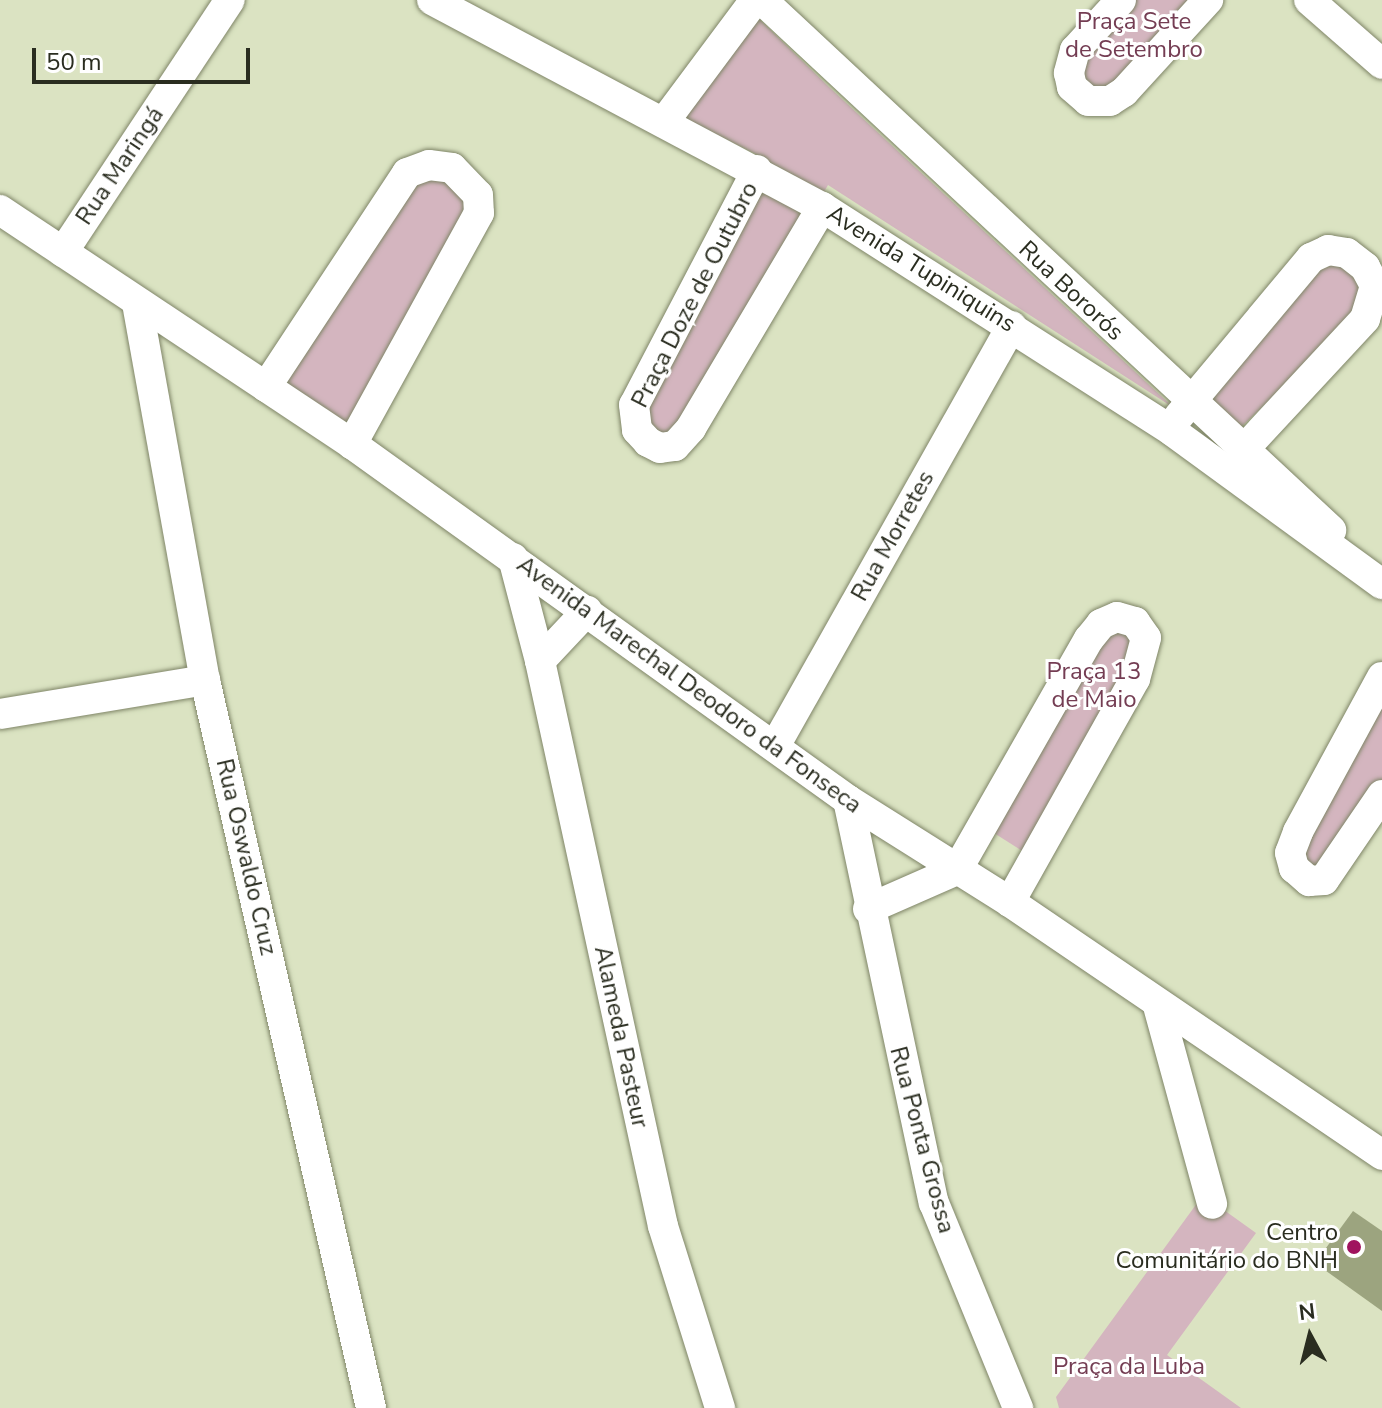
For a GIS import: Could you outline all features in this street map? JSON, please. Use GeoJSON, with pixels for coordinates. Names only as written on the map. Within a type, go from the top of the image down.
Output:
{"type":"FeatureCollection","features":[{"type":"Feature","properties":{"kind":"street","name":"Rua Maringá"},"geometry":{"type":"LineString","coordinates":[[63,252],[230,0]]}},
{"type":"Feature","properties":{"kind":"street","name":"Avenida Tupiniquins"},"geometry":{"type":"LineString","coordinates":[[432,0],[822,207],[1172,431],[1382,582]]}},
{"type":"Feature","properties":{"kind":"street"},"geometry":{"type":"LineString","coordinates":[[664,122],[755,0]]}},
{"type":"Feature","properties":{"kind":"street","name":"Rua Bororós"},"geometry":{"type":"LineString","coordinates":[[762,0],[1188,400],[1246,447],[1382,582]]}},
{"type":"Feature","properties":{"kind":"street"},"geometry":{"type":"LineString","coordinates":[[1121,0],[1075,50],[1069,73],[1072,87],[1088,101],[1110,101],[1124,92],[1208,0]]}},
{"type":"Feature","properties":{"kind":"street"},"geometry":{"type":"LineString","coordinates":[[1309,0],[1382,64]]}},
{"type":"Feature","properties":{"kind":"street"},"geometry":{"type":"LineString","coordinates":[[266,387],[407,173],[429,165],[452,168],[478,195],[479,213],[352,444]]}},
{"type":"Feature","properties":{"kind":"street","name":"Praça Doze de Outubro"},"geometry":{"type":"LineString","coordinates":[[757,170],[634,405],[637,430],[648,442],[660,448],[675,446],[691,428],[822,207]]}},
{"type":"Feature","properties":{"kind":"street","name":"Avenida Marechal Deodoro da Fonseca"},"geometry":{"type":"LineString","coordinates":[[0,210],[352,444],[848,800],[1010,902],[1158,1006],[1382,1155]]}},
{"type":"Feature","properties":{"kind":"street"},"geometry":{"type":"LineString","coordinates":[[1172,431],[1188,400],[1311,258],[1328,250],[1347,253],[1365,267],[1375,286],[1365,319],[1246,447]]}},
{"type":"Feature","properties":{"kind":"street","name":"Rua Oswaldo Cruz"},"geometry":{"type":"LineString","coordinates":[[137,303],[205,680],[371,1408]]}},
{"type":"Feature","properties":{"kind":"street","name":"Rua Morretes"},"geometry":{"type":"LineString","coordinates":[[775,746],[1012,326]]}},
{"type":"Feature","properties":{"kind":"street","name":"Alameda Pasteur"},"geometry":{"type":"LineString","coordinates":[[513,558],[540,661],[663,1226],[720,1408]]}},
{"type":"Feature","properties":{"kind":"street"},"geometry":{"type":"LineString","coordinates":[[540,661],[587,611]]}},
{"type":"Feature","properties":{"kind":"street"},"geometry":{"type":"LineString","coordinates":[[868,909],[957,870],[1089,639],[1101,624],[1117,617],[1135,622],[1146,638],[1135,679],[1010,902]]}},
{"type":"Feature","properties":{"kind":"street"},"geometry":{"type":"LineString","coordinates":[[1382,677],[1298,832],[1290,853],[1294,868],[1309,881],[1324,880],[1382,795]]}},
{"type":"Feature","properties":{"kind":"street"},"geometry":{"type":"LineString","coordinates":[[0,714],[205,680]]}},
{"type":"Feature","properties":{"kind":"street","name":"Rua Ponta Grossa"},"geometry":{"type":"LineString","coordinates":[[848,800],[868,909],[934,1203],[1018,1408]]}},
{"type":"Feature","properties":{"kind":"street"},"geometry":{"type":"LineString","coordinates":[[1158,1006],[1212,1204]]}},
{"type":"Feature","properties":{"kind":"green space","name":"Praça Sete de Setembro"},"geometry":{"type":"Polygon","coordinates":[[[1127,0],[1207,0],[1126,87],[1087,97],[1075,61],[1127,0]]]}},
{"type":"Feature","properties":{"kind":"green space"},"geometry":{"type":"Polygon","coordinates":[[[751,11],[1174,408],[828,185],[687,426],[661,442],[640,404],[768,160],[675,114],[751,11]]]}},
{"type":"Feature","properties":{"kind":"green space"},"geometry":{"type":"Polygon","coordinates":[[[433,171],[475,196],[352,430],[274,382],[399,185],[433,171]]]}},
{"type":"Feature","properties":{"kind":"green space"},"geometry":{"type":"Polygon","coordinates":[[[1335,259],[1360,273],[1366,308],[1238,430],[1197,395],[1318,262],[1335,259]]]}},
{"type":"Feature","properties":{"kind":"green space","name":"Praça 13 de Maio"},"geometry":{"type":"Polygon","coordinates":[[[1123,625],[1139,644],[1027,854],[986,828],[1094,637],[1123,625]]]}},
{"type":"Feature","properties":{"kind":"green space"},"geometry":{"type":"Polygon","coordinates":[[[1382,702],[1382,779],[1331,864],[1322,870],[1302,867],[1305,835],[1382,702]]]}},
{"type":"Feature","properties":{"kind":"green space","name":"Praça da Luba"},"geometry":{"type":"Polygon","coordinates":[[[1203,1195],[1256,1233],[1167,1355],[1241,1408],[1059,1408],[1056,1397],[1203,1195]]]}},
{"type":"Feature","properties":{"kind":"building","name":"Centro Comunitário do BNH"},"geometry":{"type":"Polygon","coordinates":[[[1353,1211],[1382,1231],[1382,1311],[1315,1263],[1353,1211]]]}},
{"type":"Feature","properties":{"kind":"place","name":"Centro Comunitário do BNH"},"geometry":{"type":"Point","coordinates":[1354,1247]}}]}
